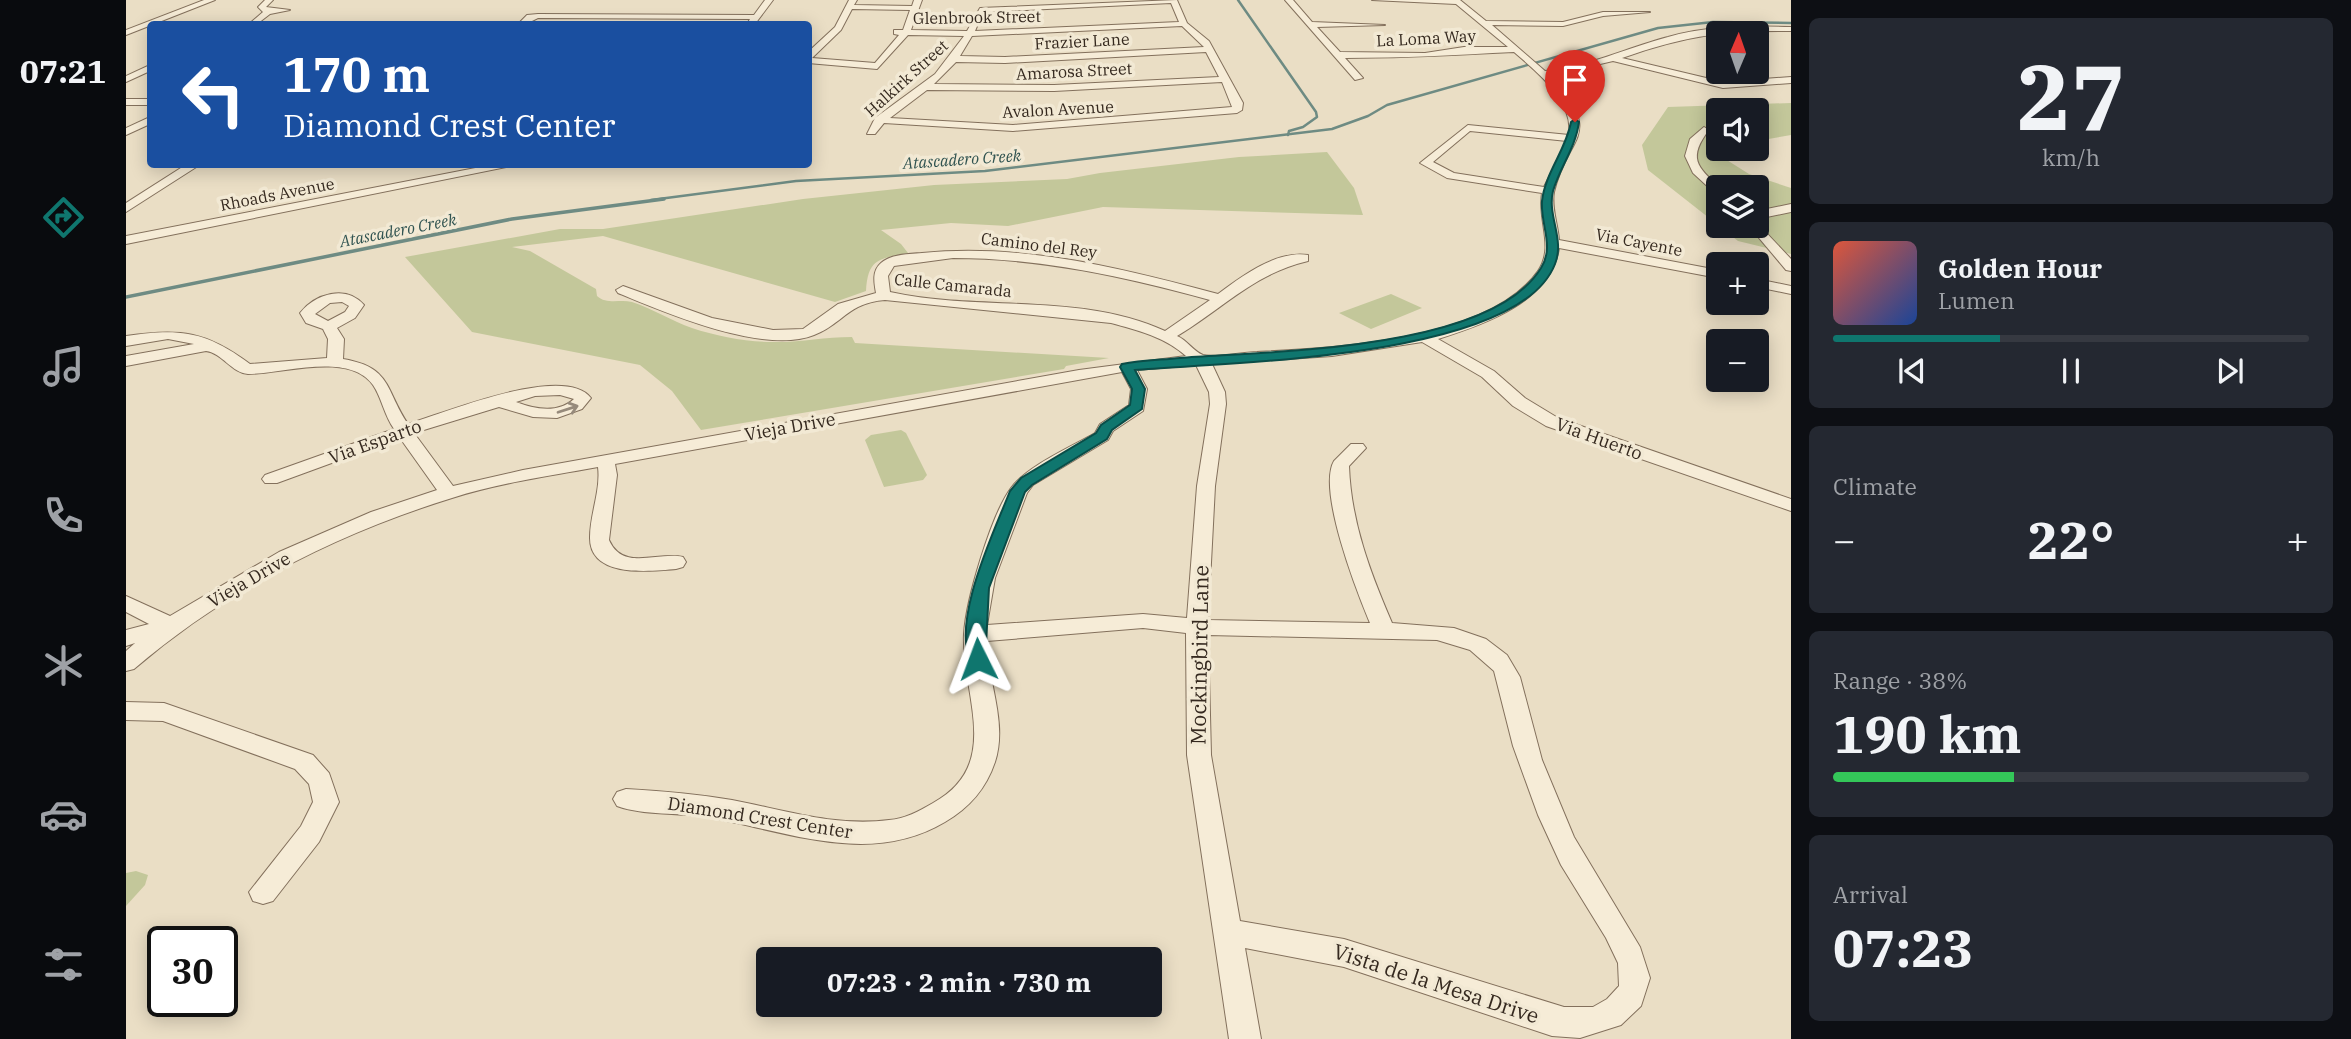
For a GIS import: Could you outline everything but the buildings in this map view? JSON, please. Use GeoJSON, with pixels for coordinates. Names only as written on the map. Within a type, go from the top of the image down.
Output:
{"type":"FeatureCollection","features":[{"type":"Feature","properties":{"kind":"street"},"geometry":{"type":"LineString","coordinates":[[157,21],[211,0]]}},
{"type":"Feature","properties":{"kind":"street"},"geometry":{"type":"LineString","coordinates":[[268,12],[262,7],[269,0]]}},
{"type":"Feature","properties":{"kind":"street"},"geometry":{"type":"LineString","coordinates":[[754,21],[769,0]]}},
{"type":"Feature","properties":{"kind":"street"},"geometry":{"type":"LineString","coordinates":[[1173,0],[1184,24],[1205,41],[1225,79]]}},
{"type":"Feature","properties":{"kind":"street","name":"Halkirk Street"},"geometry":{"type":"LineString","coordinates":[[871,132],[879,120],[925,87],[955,59],[972,34],[979,10],[1173,0]]}},
{"type":"Feature","properties":{"kind":"street"},"geometry":{"type":"LineString","coordinates":[[1289,0],[1358,78]]}},
{"type":"Feature","properties":{"kind":"street"},"geometry":{"type":"LineString","coordinates":[[1376,0],[1456,1],[1535,68],[1566,99],[1575,122],[1573,138],[1549,191],[1547,205],[1554,243],[1549,265],[1539,280],[1517,299],[1484,317]]}},
{"type":"Feature","properties":{"kind":"street"},"geometry":{"type":"LineString","coordinates":[[812,54],[832,36],[851,4],[912,4],[897,47],[877,66],[812,59]]}},
{"type":"Feature","properties":{"kind":"street"},"geometry":{"type":"LineString","coordinates":[[667,17],[677,5]]}},
{"type":"Feature","properties":{"kind":"street"},"geometry":{"type":"LineString","coordinates":[[573,16],[580,8]]}},
{"type":"Feature","properties":{"kind":"street"},"geometry":{"type":"LineString","coordinates":[[257,21],[268,12],[286,10]]}},
{"type":"Feature","properties":{"kind":"street"},"geometry":{"type":"LineString","coordinates":[[1483,23],[1563,24],[1603,14],[1646,12]]}},
{"type":"Feature","properties":{"kind":"street"},"geometry":{"type":"LineString","coordinates":[[527,19],[573,16],[757,17]]}},
{"type":"Feature","properties":{"kind":"street","name":"Glenbrook Street"},"geometry":{"type":"LineString","coordinates":[[901,32],[972,34],[1184,24]]}},
{"type":"Feature","properties":{"kind":"street"},"geometry":{"type":"LineString","coordinates":[[1309,24],[1381,25]]}},
{"type":"Feature","properties":{"kind":"street"},"geometry":{"type":"LineString","coordinates":[[126,33],[147,25]]}},
{"type":"Feature","properties":{"kind":"street"},"geometry":{"type":"LineString","coordinates":[[1535,68],[1570,70],[1696,33],[1791,29]]}},
{"type":"Feature","properties":{"kind":"street","name":"Frazier Lane"},"geometry":{"type":"LineString","coordinates":[[955,59],[1005,60],[1209,49]]}},
{"type":"Feature","properties":{"kind":"street","name":"La Loma Way"},"geometry":{"type":"LineString","coordinates":[[1340,55],[1425,56],[1464,50],[1513,50]]}},
{"type":"Feature","properties":{"kind":"street"},"geometry":{"type":"LineString","coordinates":[[1610,58],[1723,85],[1791,80]]}},
{"type":"Feature","properties":{"kind":"street"},"geometry":{"type":"LineString","coordinates":[[126,79],[147,69]]}},
{"type":"Feature","properties":{"kind":"street","name":"Amarosa Street"},"geometry":{"type":"LineString","coordinates":[[925,87],[1054,88],[1225,79]]}},
{"type":"Feature","properties":{"kind":"street","name":"Avalon Avenue"},"geometry":{"type":"LineString","coordinates":[[879,120],[1013,128],[1237,110],[1240,108],[1225,79]]}},
{"type":"Feature","properties":{"kind":"street"},"geometry":{"type":"LineString","coordinates":[[126,102],[147,102]]}},
{"type":"Feature","properties":{"kind":"street"},"geometry":{"type":"LineString","coordinates":[[126,132],[147,122]]}},
{"type":"Feature","properties":{"kind":"street"},"geometry":{"type":"LineString","coordinates":[[1549,191],[1451,176],[1430,167],[1427,159],[1468,128],[1573,138]]}},
{"type":"Feature","properties":{"kind":"street"},"geometry":{"type":"LineString","coordinates":[[1704,130],[1695,138],[1690,161],[1694,171],[1706,182]]}},
{"type":"Feature","properties":{"kind":"street"},"geometry":{"type":"LineString","coordinates":[[126,208],[190,168]]}},
{"type":"Feature","properties":{"kind":"street"},"geometry":{"type":"LineString","coordinates":[[419,168],[427,180]]}},
{"type":"Feature","properties":{"kind":"street","name":"Rhoads Avenue"},"geometry":{"type":"LineString","coordinates":[[126,240],[494,168]]}},
{"type":"Feature","properties":{"kind":"street"},"geometry":{"type":"LineString","coordinates":[[1769,213],[1791,208]]}},
{"type":"Feature","properties":{"kind":"street"},"geometry":{"type":"LineString","coordinates":[[1766,238],[1791,267]]}},
{"type":"Feature","properties":{"kind":"street","name":"Via Cayente"},"geometry":{"type":"LineString","coordinates":[[1554,243],[1706,272]]}},
{"type":"Feature","properties":{"kind":"street","name":"Camino del Rey"},"geometry":{"type":"LineString","coordinates":[[884,296],[881,273],[885,265],[904,259],[958,254],[1083,266],[1218,298]]}},
{"type":"Feature","properties":{"kind":"street"},"geometry":{"type":"LineString","coordinates":[[1167,336],[1182,328],[1218,298],[1288,259],[1303,258]]}},
{"type":"Feature","properties":{"kind":"street"},"geometry":{"type":"LineString","coordinates":[[1769,285],[1791,290]]}},
{"type":"Feature","properties":{"kind":"street","name":"Calle Camarada"},"geometry":{"type":"LineString","coordinates":[[623,290],[700,321],[797,335],[822,327],[846,305],[884,296],[1095,315],[1167,336],[1197,358]]}},
{"type":"Feature","properties":{"kind":"street","name":"Vieja Drive"},"geometry":{"type":"LineString","coordinates":[[126,638],[170,626],[286,557],[378,516],[448,492],[606,460],[1127,367],[1197,358],[1347,348],[1424,338],[1484,317]]}},
{"type":"Feature","properties":{"kind":"street"},"geometry":{"type":"LineString","coordinates":[[328,326],[336,339],[335,363]]}},
{"type":"Feature","properties":{"kind":"street"},"geometry":{"type":"LineString","coordinates":[[126,341],[179,335],[201,341],[206,346]]}},
{"type":"Feature","properties":{"kind":"street","name":"Via Huerto"},"geometry":{"type":"LineString","coordinates":[[1424,338],[1488,374],[1519,401],[1552,422],[1791,505]]}},
{"type":"Feature","properties":{"kind":"street"},"geometry":{"type":"LineString","coordinates":[[126,361],[206,346],[219,348],[247,369],[283,364],[335,363],[358,368],[378,379],[404,431],[448,492]]}},
{"type":"Feature","properties":{"kind":"street","name":"Mockingbird Lane"},"geometry":{"type":"LineString","coordinates":[[1197,358],[1216,389],[1219,411],[1207,466],[1196,626],[1199,755],[1245,1039]]}},
{"type":"Feature","properties":{"kind":"street","name":"Diamond Crest Center"},"geometry":{"type":"LineString","coordinates":[[626,799],[705,806],[817,830],[862,835],[905,829],[937,816],[965,795],[982,766],[987,733],[975,634],[981,588],[1018,491],[1027,481],[1102,436],[1106,428],[1137,407],[1139,389],[1127,367]]}},
{"type":"Feature","properties":{"kind":"street","name":"Via Esparto"},"geometry":{"type":"LineString","coordinates":[[271,479],[404,431],[502,402]]}},
{"type":"Feature","properties":{"kind":"street"},"geometry":{"type":"LineString","coordinates":[[1357,448],[1340,465],[1342,511],[1354,558],[1383,629]]}},
{"type":"Feature","properties":{"kind":"street"},"geometry":{"type":"LineString","coordinates":[[606,460],[608,475],[599,540],[601,547],[612,559],[629,565],[676,562]]}},
{"type":"Feature","properties":{"kind":"street"},"geometry":{"type":"LineString","coordinates":[[126,603],[170,626],[126,663]]}},
{"type":"Feature","properties":{"kind":"street","name":"Vista de la Mesa Drive"},"geometry":{"type":"LineString","coordinates":[[975,634],[1143,621],[1196,626],[1383,629],[1459,636],[1475,643],[1499,662],[1509,679],[1521,732],[1553,820],[1569,854],[1630,955],[1636,980],[1629,998],[1612,1015],[1586,1023],[1552,1021],[1356,956],[1227,932]]}},
{"type":"Feature","properties":{"kind":"street"},"geometry":{"type":"LineString","coordinates":[[126,711],[164,712],[263,747],[304,762],[320,780],[326,802],[310,834],[263,892]]}},
{"type":"Feature","properties":{"kind":"green space"},"geometry":{"type":"Polygon","coordinates":[[[1791,103],[1791,135],[1769,139],[1769,104],[1791,103]]]}},
{"type":"Feature","properties":{"kind":"green space"},"geometry":{"type":"Polygon","coordinates":[[[1706,106],[1706,161],[1728,161],[1752,175],[1706,175],[1706,216],[1648,170],[1642,145],[1668,107],[1706,106]]]}},
{"type":"Feature","properties":{"kind":"green space"},"geometry":{"type":"Polygon","coordinates":[[[1327,152],[1354,188],[1363,215],[1103,207],[1008,226],[951,223],[881,230],[901,244],[908,253],[876,262],[869,272],[866,291],[835,302],[603,236],[512,247],[530,251],[596,289],[597,296],[601,299],[632,302],[692,328],[731,338],[781,342],[852,337],[855,343],[1109,358],[1066,366],[1064,369],[701,430],[672,391],[640,365],[472,332],[405,257],[560,229],[603,229],[803,199],[934,185],[1067,179],[1239,157],[1327,152]]]}},
{"type":"Feature","properties":{"kind":"green space"},"geometry":{"type":"Polygon","coordinates":[[[1769,181],[1791,188],[1791,254],[1734,238],[1769,238],[1769,181]]]}},
{"type":"Feature","properties":{"kind":"green space"},"geometry":{"type":"Polygon","coordinates":[[[1391,294],[1422,308],[1371,329],[1339,313],[1391,294]]]}},
{"type":"Feature","properties":{"kind":"green space"},"geometry":{"type":"Polygon","coordinates":[[[901,430],[906,433],[927,475],[923,480],[884,487],[865,440],[871,435],[901,430]]]}},
{"type":"Feature","properties":{"kind":"green space"},"geometry":{"type":"Polygon","coordinates":[[[136,871],[148,875],[145,885],[126,906],[126,873],[136,871]]]}},
{"type":"Feature","properties":{"kind":"waterway"},"geometry":{"type":"LineString","coordinates":[[1238,0],[1316,112],[1317,117],[1303,127],[1289,131],[1288,134]]}},
{"type":"Feature","properties":{"kind":"waterway","name":"Atascadero Creek"},"geometry":{"type":"LineString","coordinates":[[1288,134],[1332,129],[1368,116],[1387,105],[1658,28],[1713,22],[1791,23]]}},
{"type":"Feature","properties":{"kind":"waterway","name":"Atascadero Creek"},"geometry":{"type":"LineString","coordinates":[[651,200],[796,181],[985,171],[1288,134]]}},
{"type":"Feature","properties":{"kind":"waterway","name":"Atascadero Creek"},"geometry":{"type":"LineString","coordinates":[[126,297],[512,219],[664,199]]}},
{"type":"Feature","properties":{"kind":"route"},"geometry":{"type":"LineString","coordinates":[[978,659],[975,634],[981,588],[1018,491],[1027,481],[1102,436],[1106,428],[1137,407],[1139,389],[1127,367],[1163,361],[1347,348],[1424,338],[1484,317],[1517,299],[1539,280],[1549,265],[1554,243],[1547,205],[1549,191],[1573,138],[1575,122]]}}]}
